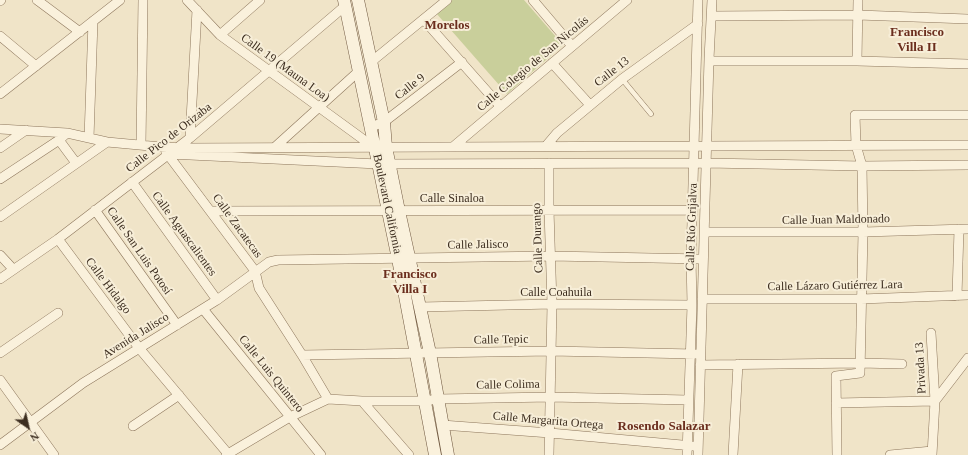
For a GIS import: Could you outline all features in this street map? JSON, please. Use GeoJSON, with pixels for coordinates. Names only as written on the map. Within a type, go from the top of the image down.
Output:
{"type":"FeatureCollection","features":[{"type":"Feature","properties":{"kind":"street"},"geometry":{"type":"LineString","coordinates":[[37,0],[80,32]]}},
{"type":"Feature","properties":{"kind":"street"},"geometry":{"type":"LineString","coordinates":[[0,94],[80,32],[118,0]]}},
{"type":"Feature","properties":{"kind":"street"},"geometry":{"type":"LineString","coordinates":[[141,145],[143,0]]}},
{"type":"Feature","properties":{"kind":"street","name":"Calle 19 (Mauna Loa)"},"geometry":{"type":"LineString","coordinates":[[187,0],[220,35],[318,107],[381,148]]}},
{"type":"Feature","properties":{"kind":"street"},"geometry":{"type":"LineString","coordinates":[[220,35],[260,0]]}},
{"type":"Feature","properties":{"kind":"street","name":"Boulevard California"},"geometry":{"type":"LineString","coordinates":[[358,0],[384,122],[381,148]]}},
{"type":"Feature","properties":{"kind":"street","name":"Calle Colegio de San Nicolás"},"geometry":{"type":"LineString","coordinates":[[454,146],[627,0]]}},
{"type":"Feature","properties":{"kind":"street","name":"Calle Río Grijalva"},"geometry":{"type":"LineString","coordinates":[[687,450],[692,305],[691,258],[698,0]]}},
{"type":"Feature","properties":{"kind":"street","name":"Calle Río Grijalva"},"geometry":{"type":"LineString","coordinates":[[698,450],[712,0]]}},
{"type":"Feature","properties":{"kind":"street"},"geometry":{"type":"LineString","coordinates":[[857,61],[858,0]]}},
{"type":"Feature","properties":{"kind":"street"},"geometry":{"type":"LineString","coordinates":[[371,62],[424,20],[444,1]]}},
{"type":"Feature","properties":{"kind":"street"},"geometry":{"type":"LineString","coordinates":[[536,1],[572,46]]}},
{"type":"Feature","properties":{"kind":"street","name":"Boulevard California"},"geometry":{"type":"LineString","coordinates":[[345,3],[371,127],[381,148],[404,258],[421,307],[438,398],[445,425],[448,455]]}},
{"type":"Feature","properties":{"kind":"street","name":"Calle Pico de Orizaba"},"geometry":{"type":"LineString","coordinates":[[0,279],[58,239],[190,138],[269,71],[345,3]]}},
{"type":"Feature","properties":{"kind":"street"},"geometry":{"type":"LineString","coordinates":[[190,138],[197,10]]}},
{"type":"Feature","properties":{"kind":"street"},"geometry":{"type":"LineString","coordinates":[[712,16],[858,15],[968,19]]}},
{"type":"Feature","properties":{"kind":"street"},"geometry":{"type":"LineString","coordinates":[[424,20],[500,106]]}},
{"type":"Feature","properties":{"kind":"street"},"geometry":{"type":"LineString","coordinates":[[89,138],[93,21]]}},
{"type":"Feature","properties":{"kind":"street","name":"Calle 13"},"geometry":{"type":"LineString","coordinates":[[546,146],[557,133],[622,79],[698,24]]}},
{"type":"Feature","properties":{"kind":"street"},"geometry":{"type":"LineString","coordinates":[[0,36],[36,66]]}},
{"type":"Feature","properties":{"kind":"street"},"geometry":{"type":"LineString","coordinates":[[709,61],[857,61],[968,64]]}},
{"type":"Feature","properties":{"kind":"street","name":"Calle 9"},"geometry":{"type":"LineString","coordinates":[[371,127],[384,122],[462,62]]}},
{"type":"Feature","properties":{"kind":"street"},"geometry":{"type":"LineString","coordinates":[[552,63],[590,105]]}},
{"type":"Feature","properties":{"kind":"street"},"geometry":{"type":"LineString","coordinates":[[275,147],[359,71]]}},
{"type":"Feature","properties":{"kind":"street"},"geometry":{"type":"LineString","coordinates":[[837,455],[836,376],[860,373],[863,232],[862,166],[856,145],[855,115],[968,115]]}},
{"type":"Feature","properties":{"kind":"street"},"geometry":{"type":"LineString","coordinates":[[0,129],[67,133],[107,142],[177,148],[968,145]]}},
{"type":"Feature","properties":{"kind":"street"},"geometry":{"type":"LineString","coordinates":[[0,148],[26,130]]}},
{"type":"Feature","properties":{"kind":"street"},"geometry":{"type":"LineString","coordinates":[[0,179],[59,140],[67,133]]}},
{"type":"Feature","properties":{"kind":"street"},"geometry":{"type":"LineString","coordinates":[[59,140],[76,163]]}},
{"type":"Feature","properties":{"kind":"street"},"geometry":{"type":"LineString","coordinates":[[0,217],[107,142]]}},
{"type":"Feature","properties":{"kind":"street","name":"Calle Zacatecas"},"geometry":{"type":"LineString","coordinates":[[161,147],[169,154],[256,271],[259,288],[328,399]]}},
{"type":"Feature","properties":{"kind":"street"},"geometry":{"type":"LineString","coordinates":[[169,154],[384,164],[706,163],[862,166],[968,165]]}},
{"type":"Feature","properties":{"kind":"street","name":"Calle Durango"},"geometry":{"type":"LineString","coordinates":[[550,163],[549,211],[552,304],[550,455]]}},
{"type":"Feature","properties":{"kind":"street","name":"Calle Aguascalientes"},"geometry":{"type":"LineString","coordinates":[[132,182],[217,300]]}},
{"type":"Feature","properties":{"kind":"street","name":"Calle San Luis Potosí"},"geometry":{"type":"LineString","coordinates":[[95,210],[176,325]]}},
{"type":"Feature","properties":{"kind":"street","name":"Calle Sinaloa"},"geometry":{"type":"LineString","coordinates":[[211,211],[693,210]]}},
{"type":"Feature","properties":{"kind":"street"},"geometry":{"type":"LineString","coordinates":[[957,296],[963,229]]}},
{"type":"Feature","properties":{"kind":"street","name":"Calle Juan Maldonado"},"geometry":{"type":"LineString","coordinates":[[705,232],[863,232],[963,229]]}},
{"type":"Feature","properties":{"kind":"street","name":"Calle Hidalgo"},"geometry":{"type":"LineString","coordinates":[[58,239],[138,348],[228,455]]}},
{"type":"Feature","properties":{"kind":"street"},"geometry":{"type":"LineString","coordinates":[[0,256],[13,269]]}},
{"type":"Feature","properties":{"kind":"street","name":"Calle Jalisco"},"geometry":{"type":"LineString","coordinates":[[256,271],[269,262],[278,260],[551,256],[703,259]]}},
{"type":"Feature","properties":{"kind":"street","name":"Boulevard California"},"geometry":{"type":"LineString","coordinates":[[404,258],[416,353],[435,455]]}},
{"type":"Feature","properties":{"kind":"street","name":"Avenida Jalisco"},"geometry":{"type":"LineString","coordinates":[[0,445],[83,384],[138,348],[217,300],[256,271]]}},
{"type":"Feature","properties":{"kind":"street","name":"Calle Lázaro Gutiérrez Lara"},"geometry":{"type":"LineString","coordinates":[[702,299],[861,299],[968,295]]}},
{"type":"Feature","properties":{"kind":"street","name":"Calle Coahuila"},"geometry":{"type":"LineString","coordinates":[[421,307],[552,304],[692,305]]}},
{"type":"Feature","properties":{"kind":"street","name":"Calle Luis Quintero"},"geometry":{"type":"LineString","coordinates":[[203,309],[321,455]]}},
{"type":"Feature","properties":{"kind":"street"},"geometry":{"type":"LineString","coordinates":[[0,353],[58,313]]}},
{"type":"Feature","properties":{"kind":"street","name":"Privada 13"},"geometry":{"type":"LineString","coordinates":[[931,333],[935,401],[932,453]]}},
{"type":"Feature","properties":{"kind":"street","name":"Calle Tepic"},"geometry":{"type":"LineString","coordinates":[[302,355],[551,351],[700,354]]}},
{"type":"Feature","properties":{"kind":"street"},"geometry":{"type":"LineString","coordinates":[[836,403],[935,401],[968,358]]}},
{"type":"Feature","properties":{"kind":"street"},"geometry":{"type":"LineString","coordinates":[[700,365],[860,363],[902,364]]}},
{"type":"Feature","properties":{"kind":"street"},"geometry":{"type":"LineString","coordinates":[[733,455],[738,364]]}},
{"type":"Feature","properties":{"kind":"street"},"geometry":{"type":"LineString","coordinates":[[0,380],[54,455]]}},
{"type":"Feature","properties":{"kind":"street"},"geometry":{"type":"LineString","coordinates":[[133,426],[179,395]]}},
{"type":"Feature","properties":{"kind":"street","name":"Calle Colima"},"geometry":{"type":"LineString","coordinates":[[328,399],[362,401],[424,401],[438,398],[551,397],[688,400]]}},
{"type":"Feature","properties":{"kind":"street"},"geometry":{"type":"LineString","coordinates":[[228,455],[290,417],[328,399]]}},
{"type":"Feature","properties":{"kind":"street"},"geometry":{"type":"LineString","coordinates":[[362,401],[409,455]]}},
{"type":"Feature","properties":{"kind":"street"},"geometry":{"type":"LineString","coordinates":[[445,425],[453,455]]}},
{"type":"Feature","properties":{"kind":"street","name":"Calle Margarita Ortega"},"geometry":{"type":"LineString","coordinates":[[445,425],[550,433],[687,450],[698,450]]}},
{"type":"Feature","properties":{"kind":"street"},"geometry":{"type":"LineString","coordinates":[[890,455],[932,453]]}},
{"type":"Feature","properties":{"kind":"lane"},"geometry":{"type":"LineString","coordinates":[[622,79],[651,114]]}},
{"type":"Feature","properties":{"kind":"green space"},"geometry":{"type":"Polygon","coordinates":[[[451,0],[524,0],[563,45],[507,94],[436,13],[451,0]]]}},
{"type":"Feature","properties":{"kind":"district","name":"Morelos"},"geometry":{"type":"Point","coordinates":[447,26]}},
{"type":"Feature","properties":{"kind":"district","name":"Francisco Villa II"},"geometry":{"type":"Point","coordinates":[917,40]}},
{"type":"Feature","properties":{"kind":"district","name":"Francisco Villa I"},"geometry":{"type":"Point","coordinates":[410,282]}},
{"type":"Feature","properties":{"kind":"district","name":"Rosendo Salazar"},"geometry":{"type":"Point","coordinates":[664,427]}}]}
